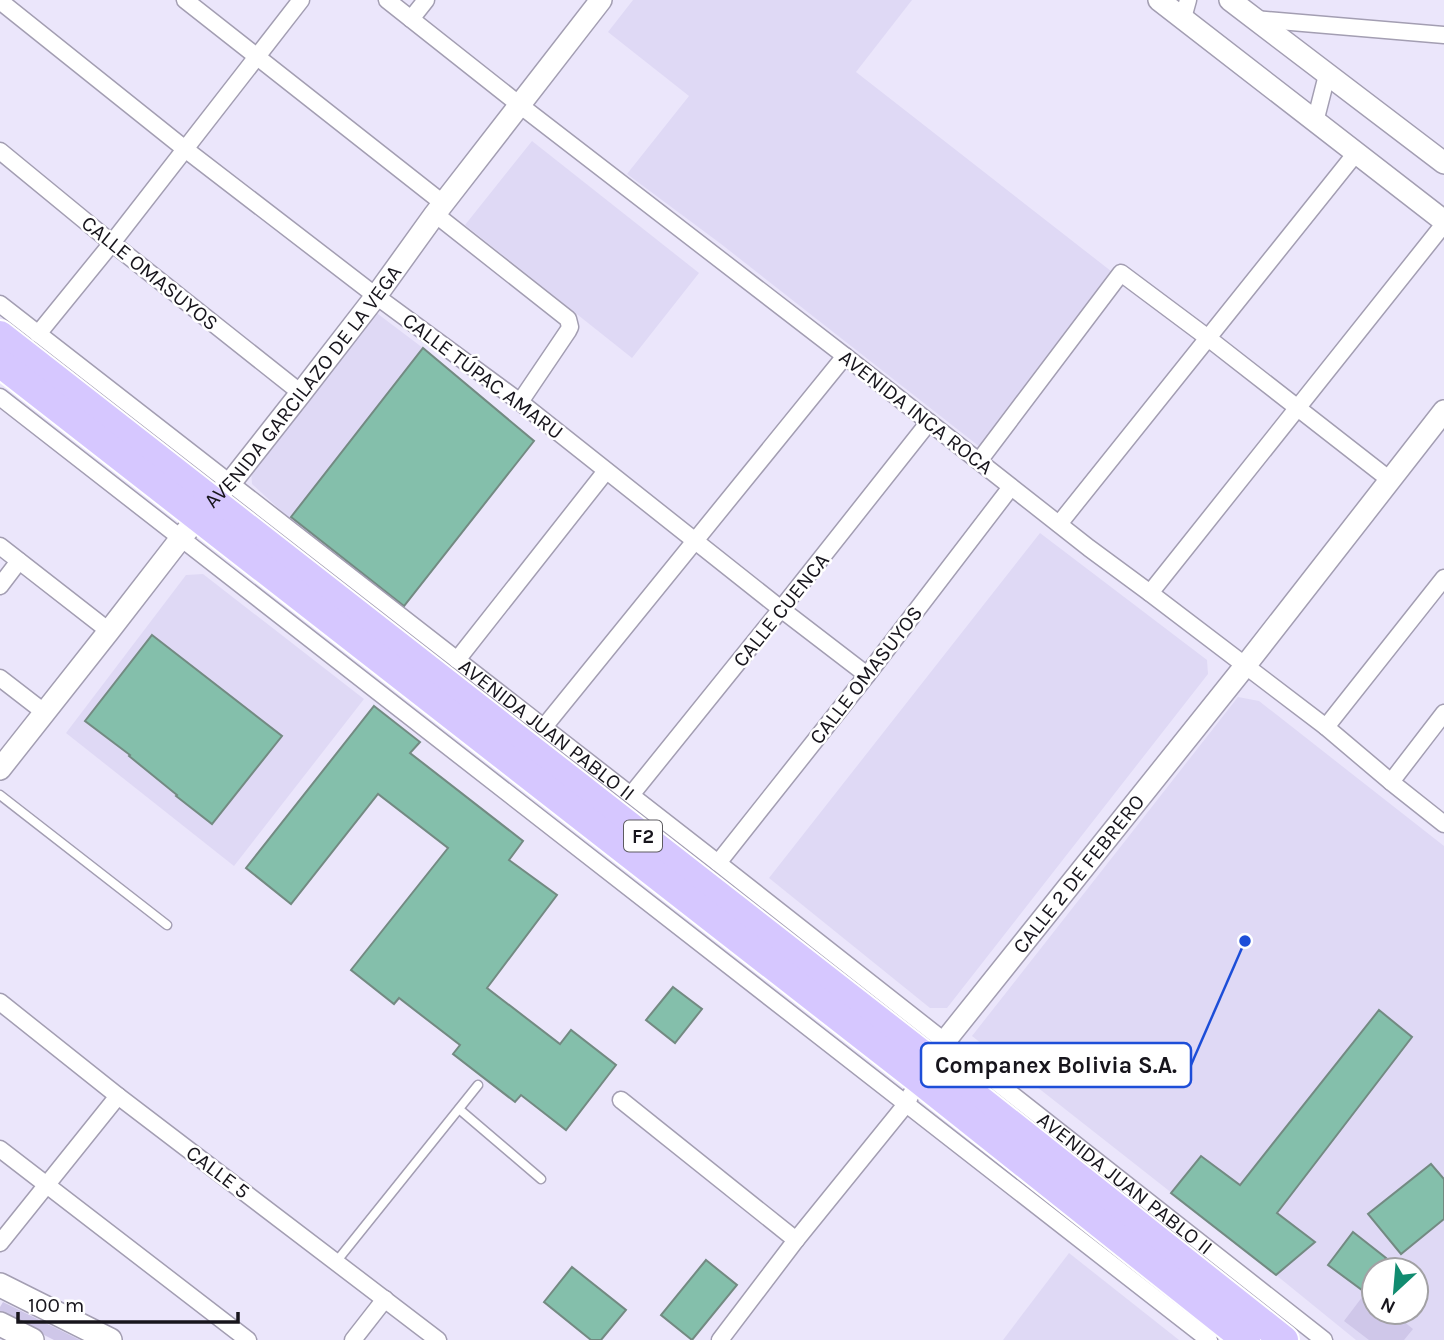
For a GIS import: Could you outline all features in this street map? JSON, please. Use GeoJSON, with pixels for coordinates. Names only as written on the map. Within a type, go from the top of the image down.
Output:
{"type":"FeatureCollection","features":[{"type":"Feature","properties":{"kind":"highway","name":"AVENIDA JUAN PABLO II"},"geometry":{"type":"LineString","coordinates":[[0,335],[205,509],[925,1071],[1284,1340]]}},
{"type":"Feature","properties":{"kind":"highway","name":"AVENIDA JUAN PABLO II"},"geometry":{"type":"LineString","coordinates":[[0,363],[205,509]]}},
{"type":"Feature","properties":{"kind":"highway","name":"AVENIDA JUAN PABLO II"},"geometry":{"type":"LineString","coordinates":[[925,1071],[1246,1340]]}},
{"type":"Feature","properties":{"kind":"main road"},"geometry":{"type":"LineString","coordinates":[[0,1285],[110,1340]]}},
{"type":"Feature","properties":{"kind":"main road"},"geometry":{"type":"LineString","coordinates":[[0,1324],[32,1340]]}},
{"type":"Feature","properties":{"kind":"street"},"geometry":{"type":"LineString","coordinates":[[185,0],[440,209],[568,319],[568,331],[520,401]]}},
{"type":"Feature","properties":{"kind":"street"},"geometry":{"type":"LineString","coordinates":[[38,334],[301,0]]}},
{"type":"Feature","properties":{"kind":"street","name":"AVENIDA INCA ROCA"},"geometry":{"type":"LineString","coordinates":[[387,0],[1011,487],[1326,727],[1444,824]]}},
{"type":"Feature","properties":{"kind":"street"},"geometry":{"type":"LineString","coordinates":[[411,19],[426,0]]}},
{"type":"Feature","properties":{"kind":"street","name":"AVENIDA GARCILAZO DE LA VEGA"},"geometry":{"type":"LineString","coordinates":[[0,769],[205,509],[301,393],[601,0]]}},
{"type":"Feature","properties":{"kind":"street"},"geometry":{"type":"LineString","coordinates":[[1150,593],[1298,410],[1444,222],[1315,122],[1186,9],[1159,0]]}},
{"type":"Feature","properties":{"kind":"street"},"geometry":{"type":"LineString","coordinates":[[1230,0],[1444,163]]}},
{"type":"Feature","properties":{"kind":"street","name":"CALLE TÚPAC AMARU"},"geometry":{"type":"LineString","coordinates":[[0,1],[185,149],[376,296],[520,401],[867,674]]}},
{"type":"Feature","properties":{"kind":"street"},"geometry":{"type":"LineString","coordinates":[[1255,19],[1444,35]]}},
{"type":"Feature","properties":{"kind":"street"},"geometry":{"type":"LineString","coordinates":[[1315,122],[1327,75]]}},
{"type":"Feature","properties":{"kind":"street","name":"CALLE OMASUYOS"},"geometry":{"type":"LineString","coordinates":[[0,151],[301,393]]}},
{"type":"Feature","properties":{"kind":"street"},"geometry":{"type":"LineString","coordinates":[[1059,524],[1356,153]]}},
{"type":"Feature","properties":{"kind":"street"},"geometry":{"type":"LineString","coordinates":[[979,461],[1121,273],[1390,480]]}},
{"type":"Feature","properties":{"kind":"street","name":"AVENIDA JUAN PABLO II"},"geometry":{"type":"LineString","coordinates":[[0,304],[38,334],[205,509],[925,1071],[1324,1340]]}},
{"type":"Feature","properties":{"kind":"street"},"geometry":{"type":"LineString","coordinates":[[544,727],[845,356]]}},
{"type":"Feature","properties":{"kind":"street","name":"AVENIDA JUAN PABLO II"},"geometry":{"type":"LineString","coordinates":[[0,397],[205,509],[457,660],[544,727],[718,863],[925,1071],[1209,1340]]}},
{"type":"Feature","properties":{"kind":"street","name":"CALLE 2 DE FEBRERO"},"geometry":{"type":"LineString","coordinates":[[720,1340],[925,1071],[1444,411]]}},
{"type":"Feature","properties":{"kind":"street","name":"CALLE CUENCA"},"geometry":{"type":"LineString","coordinates":[[631,795],[929,422]]}},
{"type":"Feature","properties":{"kind":"street"},"geometry":{"type":"LineString","coordinates":[[457,660],[606,471]]}},
{"type":"Feature","properties":{"kind":"street","name":"CALLE OMASUYOS"},"geometry":{"type":"LineString","coordinates":[[718,863],[1011,487]]}},
{"type":"Feature","properties":{"kind":"street"},"geometry":{"type":"LineString","coordinates":[[0,546],[109,631]]}},
{"type":"Feature","properties":{"kind":"street"},"geometry":{"type":"LineString","coordinates":[[0,586],[19,561]]}},
{"type":"Feature","properties":{"kind":"street"},"geometry":{"type":"LineString","coordinates":[[1326,727],[1444,578]]}},
{"type":"Feature","properties":{"kind":"street"},"geometry":{"type":"LineString","coordinates":[[0,678],[44,712]]}},
{"type":"Feature","properties":{"kind":"street"},"geometry":{"type":"LineString","coordinates":[[1391,782],[1444,713]]}},
{"type":"Feature","properties":{"kind":"street","name":"CALLE 5"},"geometry":{"type":"LineString","coordinates":[[0,1002],[118,1096],[438,1340]]}},
{"type":"Feature","properties":{"kind":"street"},"geometry":{"type":"LineString","coordinates":[[0,1243],[118,1096]]}},
{"type":"Feature","properties":{"kind":"street"},"geometry":{"type":"LineString","coordinates":[[621,1100],[796,1240]]}},
{"type":"Feature","properties":{"kind":"street"},"geometry":{"type":"LineString","coordinates":[[0,1149],[248,1340]]}},
{"type":"Feature","properties":{"kind":"street"},"geometry":{"type":"LineString","coordinates":[[353,1340],[385,1299]]}},
{"type":"Feature","properties":{"kind":"lane"},"geometry":{"type":"LineString","coordinates":[[0,795],[167,925]]}},
{"type":"Feature","properties":{"kind":"lane"},"geometry":{"type":"LineString","coordinates":[[336,1262],[478,1085]]}},
{"type":"Feature","properties":{"kind":"lane"},"geometry":{"type":"LineString","coordinates":[[459,1109],[541,1178]]}},
{"type":"Feature","properties":{"kind":"shaded area"},"geometry":{"type":"Polygon","coordinates":[[[633,0],[912,0],[856,72],[1116,275],[980,447],[721,244],[627,174],[689,96],[608,32],[633,0]]]}},
{"type":"Feature","properties":{"kind":"shaded area"},"geometry":{"type":"Polygon","coordinates":[[[532,141],[699,273],[632,358],[465,225],[532,141]]]}},
{"type":"Feature","properties":{"kind":"shaded area"},"geometry":{"type":"Polygon","coordinates":[[[374,311],[423,348],[534,441],[403,607],[290,519],[252,484],[251,470],[374,311]]]}},
{"type":"Feature","properties":{"kind":"shaded area"},"geometry":{"type":"Polygon","coordinates":[[[1040,533],[1207,660],[1208,674],[947,1008],[930,1008],[769,878],[1040,533]]]}},
{"type":"Feature","properties":{"kind":"shaded area"},"geometry":{"type":"Polygon","coordinates":[[[203,574],[364,699],[234,866],[66,733],[186,575],[203,574]]]}},
{"type":"Feature","properties":{"kind":"shaded area"},"geometry":{"type":"Polygon","coordinates":[[[1238,697],[1259,701],[1444,846],[1444,1340],[1356,1340],[972,1036],[1238,697]]]}},
{"type":"Feature","properties":{"kind":"shaded area"},"geometry":{"type":"Polygon","coordinates":[[[1069,1253],[1179,1340],[1003,1340],[1069,1253]]]}},
{"type":"Feature","properties":{"kind":"shaded area"},"geometry":{"type":"Polygon","coordinates":[[[1360,1300],[1360,1326],[1409,1326],[1413,1329],[1404,1340],[1369,1340],[1344,1321],[1360,1300]]]}},
{"type":"Feature","properties":{"kind":"shaded area"},"geometry":{"type":"Polygon","coordinates":[[[3,1302],[80,1340],[54,1340],[0,1313],[3,1302]]]}},
{"type":"Feature","properties":{"kind":"building"},"geometry":{"type":"Polygon","coordinates":[[[423,348],[534,441],[404,606],[291,517],[423,348]]]}},
{"type":"Feature","properties":{"kind":"building"},"geometry":{"type":"Polygon","coordinates":[[[152,635],[282,736],[212,824],[85,721],[152,635]]]}},
{"type":"Feature","properties":{"kind":"building"},"geometry":{"type":"Polygon","coordinates":[[[374,706],[420,742],[410,753],[523,841],[509,860],[557,895],[487,988],[560,1044],[571,1030],[616,1065],[566,1130],[521,1095],[515,1102],[453,1054],[460,1045],[399,998],[394,1004],[351,970],[448,848],[378,794],[291,904],[246,868],[374,706]]]}},
{"type":"Feature","properties":{"kind":"building"},"geometry":{"type":"Polygon","coordinates":[[[673,987],[702,1009],[675,1043],[646,1020],[673,987]]]}},
{"type":"Feature","properties":{"kind":"building"},"geometry":{"type":"Polygon","coordinates":[[[1379,1010],[1412,1037],[1277,1213],[1315,1242],[1276,1275],[1171,1193],[1201,1156],[1240,1185],[1379,1010]]]}},
{"type":"Feature","properties":{"kind":"building"},"geometry":{"type":"Polygon","coordinates":[[[1431,1164],[1444,1179],[1444,1219],[1401,1254],[1368,1214],[1431,1164]]]}},
{"type":"Feature","properties":{"kind":"building"},"geometry":{"type":"Polygon","coordinates":[[[1353,1232],[1383,1256],[1360,1256],[1360,1289],[1328,1265],[1353,1232]]]}},
{"type":"Feature","properties":{"kind":"building"},"geometry":{"type":"Polygon","coordinates":[[[706,1260],[737,1285],[692,1340],[661,1315],[706,1260]]]}},
{"type":"Feature","properties":{"kind":"building"},"geometry":{"type":"Polygon","coordinates":[[[572,1267],[626,1310],[601,1340],[591,1340],[544,1302],[572,1267]]]}},
{"type":"Feature","properties":{"kind":"place","name":"Companex Bolivia S.A."},"geometry":{"type":"Point","coordinates":[1245,941]}}]}
